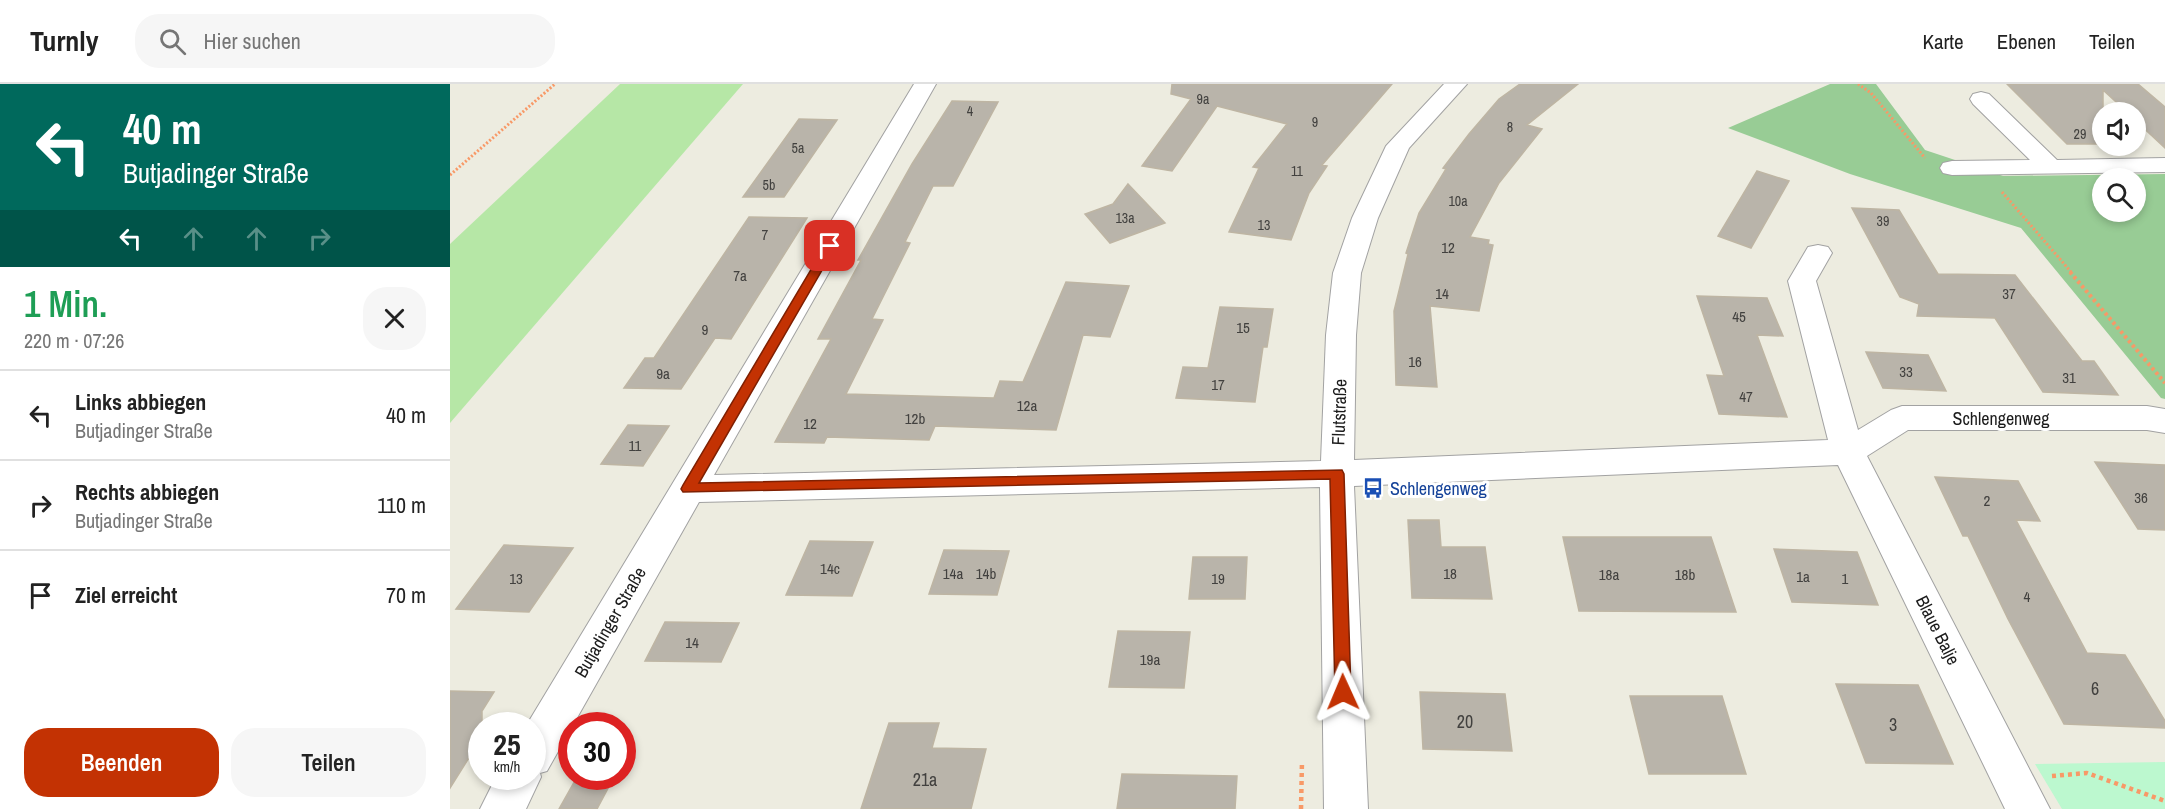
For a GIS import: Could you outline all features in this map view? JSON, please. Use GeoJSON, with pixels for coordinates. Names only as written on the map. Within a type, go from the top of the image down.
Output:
{"type":"FeatureCollection","features":[{"type":"Feature","properties":{"kind":"street","name":"Butjadinger Straße"},"geometry":{"type":"LineString","coordinates":[[546,732],[925,84]]}},
{"type":"Feature","properties":{"kind":"street","name":"Flutstraße"},"geometry":{"type":"LineString","coordinates":[[1346,809],[1337,474],[1341,336],[1347,273],[1365,218],[1398,146],[1456,84]]}},
{"type":"Feature","properties":{"kind":"street"},"geometry":{"type":"LineString","coordinates":[[1981,99],[2051,167]]}},
{"type":"Feature","properties":{"kind":"street"},"geometry":{"type":"LineString","coordinates":[[1952,168],[2165,165]]}},
{"type":"Feature","properties":{"kind":"street"},"geometry":{"type":"LineString","coordinates":[[1818,253],[1803,281],[1848,452]]}},
{"type":"Feature","properties":{"kind":"street","name":"Schlengenweg"},"geometry":{"type":"LineString","coordinates":[[1337,474],[1848,452],[1902,418],[2147,418],[2165,421]]}},
{"type":"Feature","properties":{"kind":"street","name":"Blaue Balje"},"geometry":{"type":"LineString","coordinates":[[1848,452],[2020,794]]}},
{"type":"Feature","properties":{"kind":"street"},"geometry":{"type":"LineString","coordinates":[[688,489],[1337,474]]}},
{"type":"Feature","properties":{"kind":"street"},"geometry":{"type":"LineString","coordinates":[[502,809],[513,790]]}},
{"type":"Feature","properties":{"kind":"path"},"geometry":{"type":"LineString","coordinates":[[450,175],[555,84]]}},
{"type":"Feature","properties":{"kind":"path"},"geometry":{"type":"LineString","coordinates":[[1858,84],[1871,93],[1922,157],[1963,171],[1985,172],[2165,383]]}},
{"type":"Feature","properties":{"kind":"path"},"geometry":{"type":"LineString","coordinates":[[2020,794],[2087,773],[2165,801]]}},
{"type":"Feature","properties":{"kind":"green space"},"geometry":{"type":"Polygon","coordinates":[[[620,84],[743,84],[450,423],[450,244],[620,84]]]}},
{"type":"Feature","properties":{"kind":"green space"},"geometry":{"type":"Polygon","coordinates":[[[1830,84],[1876,84],[1925,150],[2003,176],[2092,175],[2092,222],[2146,222],[2146,174],[2165,174],[2165,399],[2161,398],[2021,228],[1850,174],[1728,128],[1830,84]]]}},
{"type":"Feature","properties":{"kind":"green space"},"geometry":{"type":"Polygon","coordinates":[[[2165,762],[2165,809],[2062,809],[2035,764],[2165,762]]]}},
{"type":"Feature","properties":{"kind":"building"},"geometry":{"type":"Polygon","coordinates":[[[1172,84],[1392,84],[1322,165],[1327,166],[1309,193],[1291,240],[1229,232],[1259,168],[1253,167],[1287,124],[1217,106],[1172,171],[1142,166],[1191,99],[1171,94],[1172,84]]]}},
{"type":"Feature","properties":{"kind":"building"},"geometry":{"type":"Polygon","coordinates":[[[1520,84],[1578,84],[1527,125],[1542,129],[1499,183],[1470,237],[1489,240],[1488,244],[1493,245],[1479,311],[1430,306],[1437,387],[1396,385],[1394,311],[1408,254],[1406,253],[1419,213],[1446,169],[1443,168],[1469,134],[1499,99],[1520,84]]]}},
{"type":"Feature","properties":{"kind":"building"},"geometry":{"type":"Polygon","coordinates":[[[2007,84],[2138,84],[2165,107],[2165,148],[2146,130],[2146,102],[2116,102],[2103,90],[2103,102],[2092,102],[2092,144],[2067,144],[2007,84]]]}},
{"type":"Feature","properties":{"kind":"building"},"geometry":{"type":"Polygon","coordinates":[[[952,101],[998,102],[953,186],[933,186],[905,242],[910,243],[872,319],[883,320],[846,394],[994,398],[1000,381],[1023,382],[1066,282],[1129,286],[1110,337],[1083,335],[1056,430],[935,426],[929,440],[827,437],[824,443],[775,442],[831,339],[818,339],[861,260],[858,260],[912,164],[952,101]]]}},
{"type":"Feature","properties":{"kind":"building"},"geometry":{"type":"Polygon","coordinates":[[[799,119],[837,120],[784,197],[743,197],[799,119]]]}},
{"type":"Feature","properties":{"kind":"building"},"geometry":{"type":"Polygon","coordinates":[[[1757,171],[1789,181],[1751,248],[1718,236],[1757,171]]]}},
{"type":"Feature","properties":{"kind":"building"},"geometry":{"type":"Polygon","coordinates":[[[1128,184],[1165,223],[1110,243],[1085,214],[1113,204],[1128,184]]]}},
{"type":"Feature","properties":{"kind":"building"},"geometry":{"type":"Polygon","coordinates":[[[1852,208],[1899,210],[1938,274],[2015,275],[2082,361],[2094,361],[2118,395],[2043,392],[1995,318],[1917,316],[1919,304],[1900,297],[1852,208]]]}},
{"type":"Feature","properties":{"kind":"building"},"geometry":{"type":"Polygon","coordinates":[[[749,217],[807,218],[731,339],[715,338],[681,389],[624,388],[645,358],[654,358],[749,217]]]}},
{"type":"Feature","properties":{"kind":"building"},"geometry":{"type":"Polygon","coordinates":[[[1697,296],[1767,298],[1783,336],[1757,335],[1787,417],[1719,414],[1707,375],[1724,376],[1697,296]]]}},
{"type":"Feature","properties":{"kind":"building"},"geometry":{"type":"Polygon","coordinates":[[[1220,307],[1273,309],[1267,347],[1263,347],[1255,402],[1176,398],[1183,367],[1208,368],[1220,307]]]}},
{"type":"Feature","properties":{"kind":"building"},"geometry":{"type":"Polygon","coordinates":[[[1866,352],[1928,355],[1946,391],[1883,388],[1866,352]]]}},
{"type":"Feature","properties":{"kind":"building"},"geometry":{"type":"Polygon","coordinates":[[[628,425],[669,426],[643,466],[601,464],[628,425]]]}},
{"type":"Feature","properties":{"kind":"building"},"geometry":{"type":"Polygon","coordinates":[[[2095,462],[2165,465],[2165,530],[2138,529],[2095,462]]]}},
{"type":"Feature","properties":{"kind":"building"},"geometry":{"type":"Polygon","coordinates":[[[1935,477],[2018,481],[2040,521],[2016,520],[2087,653],[2125,655],[2165,721],[2165,728],[2064,724],[2008,619],[1968,536],[1963,536],[1935,477]]]}},
{"type":"Feature","properties":{"kind":"building"},"geometry":{"type":"Polygon","coordinates":[[[1408,520],[1439,520],[1441,547],[1485,547],[1492,599],[1412,598],[1408,520]]]}},
{"type":"Feature","properties":{"kind":"building"},"geometry":{"type":"Polygon","coordinates":[[[1563,537],[1711,537],[1736,612],[1579,611],[1563,537]]]}},
{"type":"Feature","properties":{"kind":"building"},"geometry":{"type":"Polygon","coordinates":[[[810,541],[873,542],[852,596],[786,595],[810,541]]]}},
{"type":"Feature","properties":{"kind":"building"},"geometry":{"type":"Polygon","coordinates":[[[504,545],[573,548],[529,612],[456,609],[504,545]]]}},
{"type":"Feature","properties":{"kind":"building"},"geometry":{"type":"Polygon","coordinates":[[[1774,549],[1857,552],[1878,605],[1792,602],[1774,549]]]}},
{"type":"Feature","properties":{"kind":"building"},"geometry":{"type":"Polygon","coordinates":[[[944,550],[1009,551],[997,595],[929,594],[944,550]]]}},
{"type":"Feature","properties":{"kind":"building"},"geometry":{"type":"Polygon","coordinates":[[[1193,557],[1247,557],[1245,599],[1189,599],[1193,557]]]}},
{"type":"Feature","properties":{"kind":"building"},"geometry":{"type":"Polygon","coordinates":[[[665,622],[739,623],[721,662],[645,661],[665,622]]]}},
{"type":"Feature","properties":{"kind":"building"},"geometry":{"type":"Polygon","coordinates":[[[1118,631],[1190,632],[1184,688],[1109,687],[1118,631]]]}},
{"type":"Feature","properties":{"kind":"building"},"geometry":{"type":"Polygon","coordinates":[[[1836,684],[1918,685],[1953,764],[1866,763],[1836,684]]]}},
{"type":"Feature","properties":{"kind":"building"},"geometry":{"type":"Polygon","coordinates":[[[450,691],[494,692],[482,712],[468,712],[468,759],[450,788],[450,691]]]}},
{"type":"Feature","properties":{"kind":"building"},"geometry":{"type":"Polygon","coordinates":[[[1420,692],[1505,694],[1512,751],[1423,749],[1420,692]]]}},
{"type":"Feature","properties":{"kind":"building"},"geometry":{"type":"Polygon","coordinates":[[[1630,696],[1722,696],[1746,774],[1649,774],[1630,696]]]}},
{"type":"Feature","properties":{"kind":"building"},"geometry":{"type":"Polygon","coordinates":[[[889,723],[939,723],[932,748],[986,749],[971,809],[861,809],[889,723]]]}},
{"type":"Feature","properties":{"kind":"building"},"geometry":{"type":"Polygon","coordinates":[[[1122,774],[1237,776],[1235,809],[1117,809],[1122,774]]]}},
{"type":"Feature","properties":{"kind":"building"},"geometry":{"type":"Polygon","coordinates":[[[570,790],[607,790],[597,809],[559,809],[570,790]]]}},
{"type":"Feature","properties":{"kind":"place","name":"Schlengenweg"},"geometry":{"type":"Point","coordinates":[1373,488]}},
{"type":"Feature","properties":{"kind":"route"},"geometry":{"type":"LineString","coordinates":[[830,246],[688,489],[1337,474],[1343,692]]}}]}
